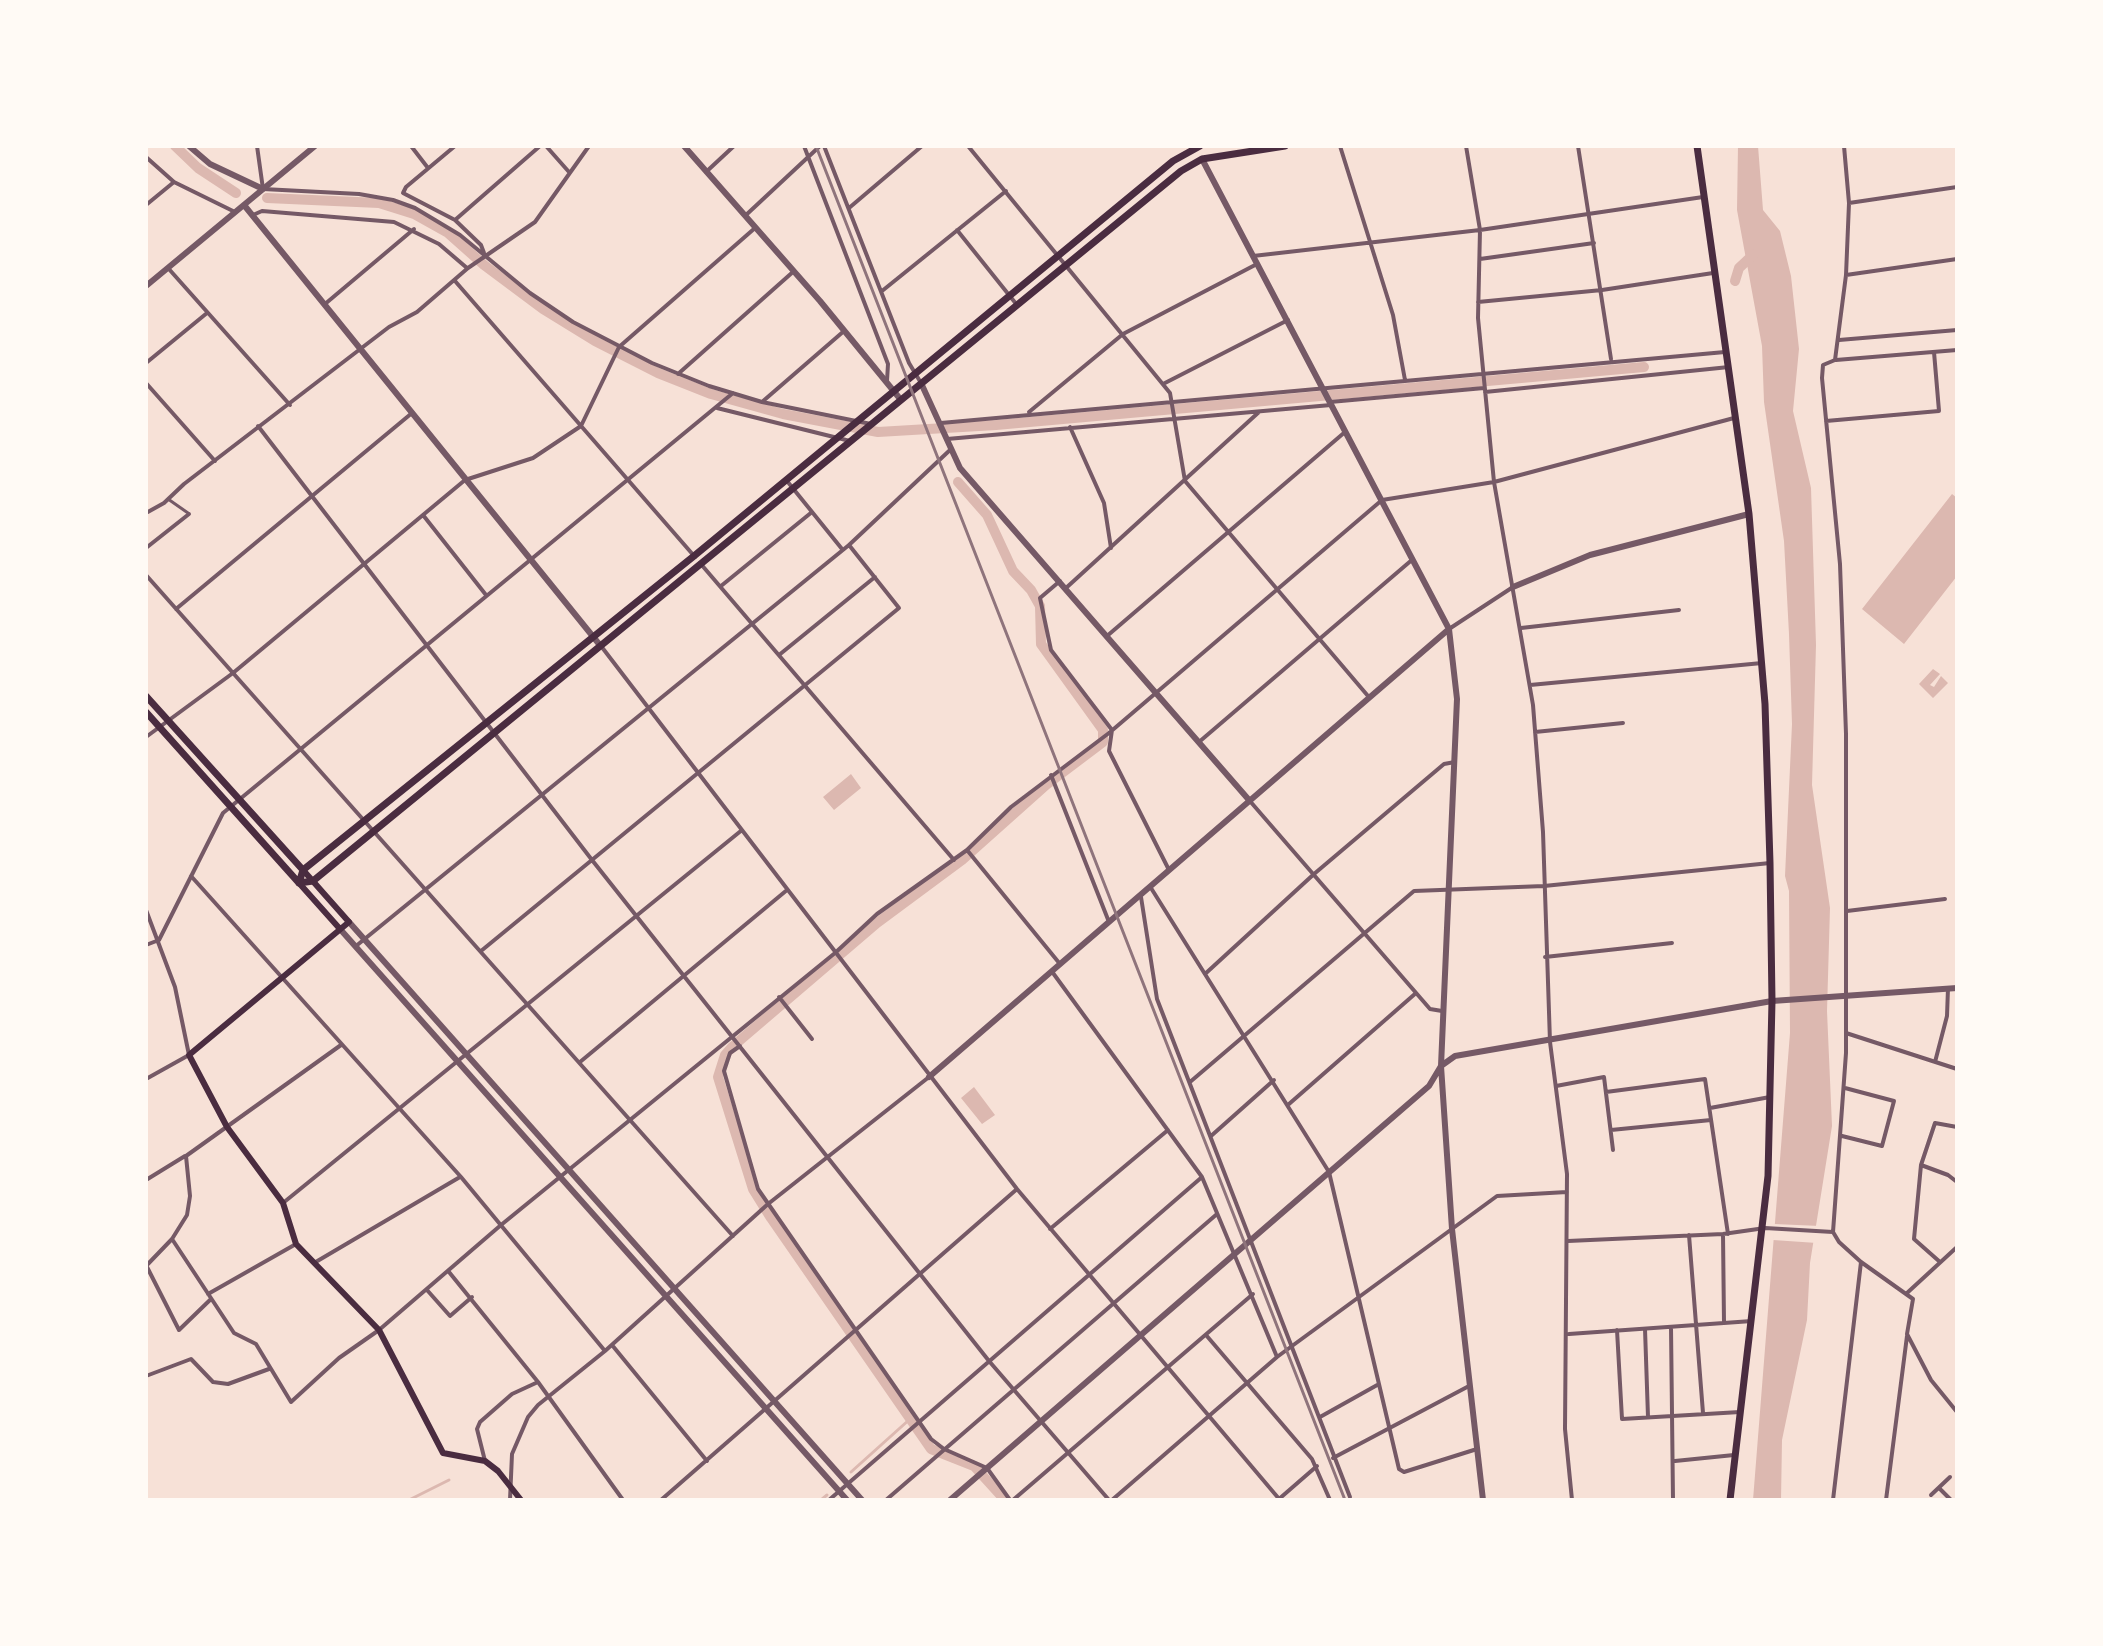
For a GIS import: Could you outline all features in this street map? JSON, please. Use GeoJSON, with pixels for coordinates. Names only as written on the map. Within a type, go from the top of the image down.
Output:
{"type":"FeatureCollection","features":[{"type":"Feature","properties":{"kind":"main road"},"geometry":{"type":"LineString","coordinates":[[299,883],[303,870],[593,634],[694,556],[1190,148],[1200,146],[1202,159]]}},
{"type":"Feature","properties":{"kind":"main road"},"geometry":{"type":"LineString","coordinates":[[299,883],[313,881],[1181,171],[1202,159],[1285,146]]}},
{"type":"Feature","properties":{"kind":"main road"},"geometry":{"type":"LineString","coordinates":[[1697,146],[1749,514],[1762,663],[1770,863],[1772,1097],[1769,1228],[1730,1500]]}},
{"type":"Feature","properties":{"kind":"main road"},"geometry":{"type":"LineString","coordinates":[[1190,148],[1202,159]]}},
{"type":"Feature","properties":{"kind":"main road"},"geometry":{"type":"LineString","coordinates":[[146,696],[349,922],[189,1055],[227,1127],[283,1203],[296,1244],[379,1330],[443,1453],[485,1461],[521,1500]]}},
{"type":"Feature","properties":{"kind":"main road"},"geometry":{"type":"LineString","coordinates":[[146,712],[340,929]]}},
{"type":"Feature","properties":{"kind":"street"},"geometry":{"type":"LineString","coordinates":[[189,146],[210,164],[263,189],[393,200],[434,217],[530,293],[618,350],[731,394],[870,425]]}},
{"type":"Feature","properties":{"kind":"street"},"geometry":{"type":"LineString","coordinates":[[257,146],[263,189]]}},
{"type":"Feature","properties":{"kind":"street"},"geometry":{"type":"LineString","coordinates":[[146,286],[315,146]]}},
{"type":"Feature","properties":{"kind":"street"},"geometry":{"type":"LineString","coordinates":[[411,146],[428,168]]}},
{"type":"Feature","properties":{"kind":"street"},"geometry":{"type":"LineString","coordinates":[[455,146],[403,193],[455,220],[481,245],[484,256]]}},
{"type":"Feature","properties":{"kind":"street"},"geometry":{"type":"LineString","coordinates":[[455,220],[543,146],[569,172]]}},
{"type":"Feature","properties":{"kind":"street"},"geometry":{"type":"LineString","coordinates":[[146,513],[389,327],[417,312],[468,268],[535,222],[589,146]]}},
{"type":"Feature","properties":{"kind":"street"},"geometry":{"type":"LineString","coordinates":[[684,146],[895,389],[901,400]]}},
{"type":"Feature","properties":{"kind":"street"},"geometry":{"type":"LineString","coordinates":[[706,172],[734,146]]}},
{"type":"Feature","properties":{"kind":"street"},"geometry":{"type":"LineString","coordinates":[[804,146],[888,364],[887,381]]}},
{"type":"Feature","properties":{"kind":"street"},"geometry":{"type":"LineString","coordinates":[[745,216],[822,146],[915,373],[960,468],[1430,1009],[1442,1011]]}},
{"type":"Feature","properties":{"kind":"street"},"geometry":{"type":"LineString","coordinates":[[849,208],[922,146]]}},
{"type":"Feature","properties":{"kind":"street"},"geometry":{"type":"LineString","coordinates":[[968,146],[1163,384],[1174,402],[1185,481],[1368,696]]}},
{"type":"Feature","properties":{"kind":"street"},"geometry":{"type":"LineString","coordinates":[[1340,146],[1393,315],[1405,380]]}},
{"type":"Feature","properties":{"kind":"street"},"geometry":{"type":"LineString","coordinates":[[1466,146],[1480,230],[1478,302],[1494,482],[1521,628],[1535,732],[1550,1042],[1567,1192],[1565,1429],[1572,1500]]}},
{"type":"Feature","properties":{"kind":"street"},"geometry":{"type":"LineString","coordinates":[[1578,146],[1611,359]]}},
{"type":"Feature","properties":{"kind":"street"},"geometry":{"type":"LineString","coordinates":[[1835,360],[1846,275],[1849,203],[1844,146]]}},
{"type":"Feature","properties":{"kind":"street"},"geometry":{"type":"LineString","coordinates":[[146,157],[174,182],[235,212]]}},
{"type":"Feature","properties":{"kind":"street"},"geometry":{"type":"LineString","coordinates":[[1202,159],[1449,629],[1457,699],[1441,1066],[1452,1229],[1483,1500]]}},
{"type":"Feature","properties":{"kind":"street"},"geometry":{"type":"LineString","coordinates":[[146,205],[174,182]]}},
{"type":"Feature","properties":{"kind":"street"},"geometry":{"type":"LineString","coordinates":[[1849,203],[1957,187]]}},
{"type":"Feature","properties":{"kind":"street"},"geometry":{"type":"LineString","coordinates":[[882,291],[1006,191]]}},
{"type":"Feature","properties":{"kind":"street"},"geometry":{"type":"LineString","coordinates":[[1253,256],[1480,230],[1703,197]]}},
{"type":"Feature","properties":{"kind":"street"},"geometry":{"type":"LineString","coordinates":[[244,205],[593,634],[929,1077],[1087,1275],[1279,1500],[1317,1466]]}},
{"type":"Feature","properties":{"kind":"street"},"geometry":{"type":"LineString","coordinates":[[253,215],[262,211],[362,217],[414,229],[439,244],[468,268]]}},
{"type":"Feature","properties":{"kind":"street"},"geometry":{"type":"LineString","coordinates":[[146,737],[233,673],[465,480],[533,458],[581,426],[618,350],[755,228]]}},
{"type":"Feature","properties":{"kind":"street"},"geometry":{"type":"LineString","coordinates":[[325,304],[414,229]]}},
{"type":"Feature","properties":{"kind":"street"},"geometry":{"type":"LineString","coordinates":[[957,230],[1017,305]]}},
{"type":"Feature","properties":{"kind":"street"},"geometry":{"type":"LineString","coordinates":[[1480,259],[1594,243]]}},
{"type":"Feature","properties":{"kind":"street"},"geometry":{"type":"LineString","coordinates":[[1846,275],[1957,259]]}},
{"type":"Feature","properties":{"kind":"street"},"geometry":{"type":"LineString","coordinates":[[1026,414],[1123,334],[1257,264]]}},
{"type":"Feature","properties":{"kind":"street"},"geometry":{"type":"LineString","coordinates":[[168,268],[290,405]]}},
{"type":"Feature","properties":{"kind":"street"},"geometry":{"type":"LineString","coordinates":[[678,374],[794,271]]}},
{"type":"Feature","properties":{"kind":"street"},"geometry":{"type":"LineString","coordinates":[[1478,302],[1602,290],[1716,272]]}},
{"type":"Feature","properties":{"kind":"street"},"geometry":{"type":"LineString","coordinates":[[455,281],[954,860]]}},
{"type":"Feature","properties":{"kind":"street"},"geometry":{"type":"LineString","coordinates":[[146,363],[207,313]]}},
{"type":"Feature","properties":{"kind":"street"},"geometry":{"type":"LineString","coordinates":[[1163,384],[1288,320]]}},
{"type":"Feature","properties":{"kind":"street"},"geometry":{"type":"LineString","coordinates":[[1839,340],[1957,330]]}},
{"type":"Feature","properties":{"kind":"street"},"geometry":{"type":"LineString","coordinates":[[762,402],[844,331]]}},
{"type":"Feature","properties":{"kind":"street"},"geometry":{"type":"LineString","coordinates":[[1831,1232],[1845,1088],[1847,911],[1840,564],[1823,365],[1835,360],[1957,350]]}},
{"type":"Feature","properties":{"kind":"street"},"geometry":{"type":"LineString","coordinates":[[945,437],[1261,410],[1405,380],[1483,375],[1611,359],[1726,352]]}},
{"type":"Feature","properties":{"kind":"street"},"geometry":{"type":"LineString","coordinates":[[1826,421],[1939,411],[1934,352]]}},
{"type":"Feature","properties":{"kind":"street"},"geometry":{"type":"LineString","coordinates":[[939,425],[1026,414],[1174,402],[1328,398],[1729,367]]}},
{"type":"Feature","properties":{"kind":"street"},"geometry":{"type":"LineString","coordinates":[[146,383],[215,461]]}},
{"type":"Feature","properties":{"kind":"street"},"geometry":{"type":"LineString","coordinates":[[146,945],[159,940],[223,813],[731,394]]}},
{"type":"Feature","properties":{"kind":"street"},"geometry":{"type":"LineString","coordinates":[[715,407],[839,435],[850,441]]}},
{"type":"Feature","properties":{"kind":"street"},"geometry":{"type":"LineString","coordinates":[[1066,588],[1261,410]]}},
{"type":"Feature","properties":{"kind":"street"},"geometry":{"type":"LineString","coordinates":[[176,609],[412,413]]}},
{"type":"Feature","properties":{"kind":"street"},"geometry":{"type":"LineString","coordinates":[[172,1239],[234,1333],[256,1344],[291,1402],[339,1358],[379,1330],[560,1177],[737,1041],[838,957],[877,914],[969,852],[1011,807],[1110,732],[1382,500],[1494,482],[1736,417]]}},
{"type":"Feature","properties":{"kind":"street"},"geometry":{"type":"LineString","coordinates":[[258,426],[592,860],[989,1361],[1110,1500],[1291,1346],[1497,1196],[1567,1192]]}},
{"type":"Feature","properties":{"kind":"street"},"geometry":{"type":"LineString","coordinates":[[1070,427],[1104,503],[1111,548]]}},
{"type":"Feature","properties":{"kind":"street"},"geometry":{"type":"LineString","coordinates":[[1107,636],[1345,431]]}},
{"type":"Feature","properties":{"kind":"street"},"geometry":{"type":"LineString","coordinates":[[355,946],[540,792],[849,545],[950,450]]}},
{"type":"Feature","properties":{"kind":"street"},"geometry":{"type":"LineString","coordinates":[[786,479],[842,549]]}},
{"type":"Feature","properties":{"kind":"street"},"geometry":{"type":"LineString","coordinates":[[146,548],[189,514],[168,499]]}},
{"type":"Feature","properties":{"kind":"street"},"geometry":{"type":"LineString","coordinates":[[720,586],[812,512]]}},
{"type":"Feature","properties":{"kind":"street"},"geometry":{"type":"LineString","coordinates":[[510,1500],[512,1454],[528,1417],[548,1395],[612,1345],[765,1207],[1062,966],[1168,868],[1449,629],[1513,587],[1590,555],[1749,514]]}},
{"type":"Feature","properties":{"kind":"street"},"geometry":{"type":"LineString","coordinates":[[423,515],[486,595]]}},
{"type":"Feature","properties":{"kind":"street"},"geometry":{"type":"LineString","coordinates":[[481,951],[899,608],[849,545]]}},
{"type":"Feature","properties":{"kind":"street"},"geometry":{"type":"LineString","coordinates":[[1199,742],[1413,559]]}},
{"type":"Feature","properties":{"kind":"street"},"geometry":{"type":"LineString","coordinates":[[146,575],[733,1236]]}},
{"type":"Feature","properties":{"kind":"street"},"geometry":{"type":"LineString","coordinates":[[779,655],[875,577]]}},
{"type":"Feature","properties":{"kind":"street"},"geometry":{"type":"LineString","coordinates":[[1060,581],[1040,598],[1045,634],[1051,650],[1110,732],[1109,751],[1168,868]]}},
{"type":"Feature","properties":{"kind":"street"},"geometry":{"type":"LineString","coordinates":[[1521,628],[1679,610]]}},
{"type":"Feature","properties":{"kind":"street"},"geometry":{"type":"LineString","coordinates":[[1530,685],[1762,663]]}},
{"type":"Feature","properties":{"kind":"street"},"geometry":{"type":"LineString","coordinates":[[1535,732],[1623,723]]}},
{"type":"Feature","properties":{"kind":"street"},"geometry":{"type":"LineString","coordinates":[[1205,974],[1314,874],[1444,764],[1455,762]]}},
{"type":"Feature","properties":{"kind":"street"},"geometry":{"type":"LineString","coordinates":[[1051,777],[1109,924]]}},
{"type":"Feature","properties":{"kind":"street"},"geometry":{"type":"LineString","coordinates":[[283,1203],[742,830]]}},
{"type":"Feature","properties":{"kind":"street"},"geometry":{"type":"LineString","coordinates":[[969,852],[1062,966]]}},
{"type":"Feature","properties":{"kind":"street"},"geometry":{"type":"LineString","coordinates":[[1190,1082],[1414,891],[1544,886],[1770,863]]}},
{"type":"Feature","properties":{"kind":"street"},"geometry":{"type":"LineString","coordinates":[[191,876],[461,1177],[605,1351]]}},
{"type":"Feature","properties":{"kind":"street"},"geometry":{"type":"LineString","coordinates":[[1149,886],[1274,1080],[1329,1172],[1399,1469],[1404,1472],[1477,1449]]}},
{"type":"Feature","properties":{"kind":"street"},"geometry":{"type":"LineString","coordinates":[[580,1062],[788,890]]}},
{"type":"Feature","properties":{"kind":"street"},"geometry":{"type":"LineString","coordinates":[[1140,894],[1152,981],[1350,1497]]}},
{"type":"Feature","properties":{"kind":"street"},"geometry":{"type":"LineString","coordinates":[[1847,911],[1945,899]]}},
{"type":"Feature","properties":{"kind":"street"},"geometry":{"type":"LineString","coordinates":[[146,910],[175,987],[189,1055],[146,1079]]}},
{"type":"Feature","properties":{"kind":"street"},"geometry":{"type":"LineString","coordinates":[[349,922],[862,1500]]}},
{"type":"Feature","properties":{"kind":"street"},"geometry":{"type":"LineString","coordinates":[[340,929],[847,1500]]}},
{"type":"Feature","properties":{"kind":"street"},"geometry":{"type":"LineString","coordinates":[[1545,957],[1672,943]]}},
{"type":"Feature","properties":{"kind":"street"},"geometry":{"type":"LineString","coordinates":[[1053,973],[1202,1177],[1277,1357]]}},
{"type":"Feature","properties":{"kind":"street"},"geometry":{"type":"LineString","coordinates":[[1935,1062],[1947,1016],[1948,988]]}},
{"type":"Feature","properties":{"kind":"street"},"geometry":{"type":"LineString","coordinates":[[950,1500],[1429,1086],[1441,1066],[1455,1056],[1550,1042],[1772,1001],[1847,993],[1957,988]]}},
{"type":"Feature","properties":{"kind":"street"},"geometry":{"type":"LineString","coordinates":[[1289,1104],[1416,993]]}},
{"type":"Feature","properties":{"kind":"street"},"geometry":{"type":"LineString","coordinates":[[783,1001],[812,1039]]}},
{"type":"Feature","properties":{"kind":"street"},"geometry":{"type":"LineString","coordinates":[[1846,1033],[1957,1069]]}},
{"type":"Feature","properties":{"kind":"street"},"geometry":{"type":"LineString","coordinates":[[737,1041],[724,1071],[765,1207],[941,1452],[984,1471],[1012,1500],[1253,1294]]}},
{"type":"Feature","properties":{"kind":"street"},"geometry":{"type":"LineString","coordinates":[[146,1180],[186,1156],[341,1045]]}},
{"type":"Feature","properties":{"kind":"street"},"geometry":{"type":"LineString","coordinates":[[1556,1086],[1604,1077],[1613,1150]]}},
{"type":"Feature","properties":{"kind":"street"},"geometry":{"type":"LineString","coordinates":[[1606,1092],[1705,1079],[1726,1234],[1724,1323]]}},
{"type":"Feature","properties":{"kind":"street"},"geometry":{"type":"LineString","coordinates":[[1211,1136],[1274,1080]]}},
{"type":"Feature","properties":{"kind":"street"},"geometry":{"type":"LineString","coordinates":[[1842,1136],[1882,1146],[1894,1101],[1845,1088]]}},
{"type":"Feature","properties":{"kind":"street"},"geometry":{"type":"LineString","coordinates":[[1710,1108],[1772,1097]]}},
{"type":"Feature","properties":{"kind":"street"},"geometry":{"type":"LineString","coordinates":[[1611,1130],[1711,1120]]}},
{"type":"Feature","properties":{"kind":"street"},"geometry":{"type":"LineString","coordinates":[[1940,1262],[1914,1239],[1921,1165],[1935,1123],[1957,1127]]}},
{"type":"Feature","properties":{"kind":"street"},"geometry":{"type":"LineString","coordinates":[[1050,1229],[1168,1130]]}},
{"type":"Feature","properties":{"kind":"street"},"geometry":{"type":"LineString","coordinates":[[186,1156],[190,1196],[187,1215],[172,1239],[146,1266],[179,1330],[210,1297],[296,1244]]}},
{"type":"Feature","properties":{"kind":"street"},"geometry":{"type":"LineString","coordinates":[[1921,1165],[1948,1175],[1957,1182]]}},
{"type":"Feature","properties":{"kind":"street"},"geometry":{"type":"LineString","coordinates":[[314,1263],[461,1177]]}},
{"type":"Feature","properties":{"kind":"street"},"geometry":{"type":"LineString","coordinates":[[829,1500],[1202,1177]]}},
{"type":"Feature","properties":{"kind":"street"},"geometry":{"type":"LineString","coordinates":[[661,1500],[1017,1189]]}},
{"type":"Feature","properties":{"kind":"street"},"geometry":{"type":"LineString","coordinates":[[886,1500],[1217,1214]]}},
{"type":"Feature","properties":{"kind":"street"},"geometry":{"type":"LineString","coordinates":[[1568,1241],[1726,1234],[1769,1228],[1831,1232],[1861,1262],[1907,1293],[1913,1299],[1886,1500]]}},
{"type":"Feature","properties":{"kind":"street"},"geometry":{"type":"LineString","coordinates":[[1689,1235],[1703,1413]]}},
{"type":"Feature","properties":{"kind":"street"},"geometry":{"type":"LineString","coordinates":[[1907,1293],[1957,1247]]}},
{"type":"Feature","properties":{"kind":"street"},"geometry":{"type":"LineString","coordinates":[[1833,1500],[1861,1262]]}},
{"type":"Feature","properties":{"kind":"street"},"geometry":{"type":"LineString","coordinates":[[449,1272],[548,1395],[623,1500]]}},
{"type":"Feature","properties":{"kind":"street"},"geometry":{"type":"LineString","coordinates":[[427,1290],[450,1316],[472,1297]]}},
{"type":"Feature","properties":{"kind":"street"},"geometry":{"type":"LineString","coordinates":[[1568,1334],[1754,1321]]}},
{"type":"Feature","properties":{"kind":"street"},"geometry":{"type":"LineString","coordinates":[[1671,1327],[1675,1416],[1673,1500]]}},
{"type":"Feature","properties":{"kind":"street"},"geometry":{"type":"LineString","coordinates":[[1645,1329],[1648,1417]]}},
{"type":"Feature","properties":{"kind":"street"},"geometry":{"type":"LineString","coordinates":[[1617,1330],[1622,1419],[1743,1412]]}},
{"type":"Feature","properties":{"kind":"street"},"geometry":{"type":"LineString","coordinates":[[1907,1334],[1931,1380],[1957,1412]]}},
{"type":"Feature","properties":{"kind":"street"},"geometry":{"type":"LineString","coordinates":[[1206,1335],[1317,1466],[1330,1500]]}},
{"type":"Feature","properties":{"kind":"street"},"geometry":{"type":"LineString","coordinates":[[612,1345],[707,1461]]}},
{"type":"Feature","properties":{"kind":"street"},"geometry":{"type":"LineString","coordinates":[[146,1376],[191,1359],[203,1375],[228,1384],[269,1369]]}},
{"type":"Feature","properties":{"kind":"street"},"geometry":{"type":"LineString","coordinates":[[485,1461],[477,1429],[480,1422],[512,1394],[538,1382]]}},
{"type":"Feature","properties":{"kind":"street"},"geometry":{"type":"LineString","coordinates":[[1320,1417],[1379,1384]]}},
{"type":"Feature","properties":{"kind":"street"},"geometry":{"type":"LineString","coordinates":[[1333,1458],[1469,1385]]}},
{"type":"Feature","properties":{"kind":"street"},"geometry":{"type":"LineString","coordinates":[[1675,1461],[1736,1455]]}},
{"type":"Feature","properties":{"kind":"street"},"geometry":{"type":"LineString","coordinates":[[1931,1495],[1950,1477]]}},
{"type":"Feature","properties":{"kind":"street"},"geometry":{"type":"LineString","coordinates":[[1939,1488],[1951,1500]]}},
{"type":"Feature","properties":{"kind":"shaded area"},"geometry":{"type":"Polygon","coordinates":[[[1738,146],[1758,146],[1763,210],[1780,231],[1791,276],[1799,349],[1793,411],[1811,488],[1816,645],[1812,785],[1830,908],[1827,1011],[1832,1126],[1810,1263],[1807,1320],[1782,1440],[1781,1500],[1753,1500],[1790,1033],[1789,891],[1785,876],[1792,724],[1784,541],[1764,402],[1762,346],[1737,210],[1738,146]]]}},
{"type":"Feature","properties":{"kind":"shaded area"},"geometry":{"type":"Polygon","coordinates":[[[1952,494],[1957,498],[1957,576],[1904,644],[1862,609],[1952,494]]]}},
{"type":"Feature","properties":{"kind":"shaded area"},"geometry":{"type":"Polygon","coordinates":[[[1933,669],[1940,674],[1930,685],[1934,687],[1941,676],[1948,683],[1933,698],[1919,684],[1933,669]]]}},
{"type":"Feature","properties":{"kind":"shaded area"},"geometry":{"type":"Polygon","coordinates":[[[851,774],[861,788],[834,810],[823,797],[851,774]]]}},
{"type":"Feature","properties":{"kind":"shaded area"},"geometry":{"type":"Polygon","coordinates":[[[974,1087],[995,1115],[982,1124],[961,1098],[974,1087]]]}},
{"type":"Feature","properties":{"kind":"pier"},"geometry":{"type":"Polygon","coordinates":[[[1774,1224],[1820,1226],[1817,1243],[1773,1240],[1774,1224]]]}},
{"type":"Feature","properties":{"kind":"waterway"},"geometry":{"type":"LineString","coordinates":[[175,146],[198,168],[236,193]]}},
{"type":"Feature","properties":{"kind":"waterway"},"geometry":{"type":"LineString","coordinates":[[267,198],[379,203],[414,214],[448,233],[484,265],[543,309],[595,341],[658,373],[711,394],[783,414],[878,432],[996,425],[1644,367]]}},
{"type":"Feature","properties":{"kind":"waterway"},"geometry":{"type":"LineString","coordinates":[[1735,281],[1739,268],[1754,254]]}},
{"type":"Feature","properties":{"kind":"waterway"},"geometry":{"type":"LineString","coordinates":[[958,482],[987,515],[1013,571],[1031,590],[1040,606],[1041,644],[1103,730],[1103,742],[1046,785],[962,860],[877,923],[732,1047],[725,1055],[718,1077],[753,1189],[771,1218],[931,1449],[974,1466],[1003,1498]]}},
{"type":"Feature","properties":{"kind":"waterway"},"geometry":{"type":"LineString","coordinates":[[851,1472],[910,1419]]}},
{"type":"Feature","properties":{"kind":"waterway"},"geometry":{"type":"LineString","coordinates":[[409,1500],[449,1480]]}},
{"type":"Feature","properties":{"kind":"waterway"},"geometry":{"type":"LineString","coordinates":[[821,1500],[827,1495]]}},
{"type":"Feature","properties":{"kind":"railway"},"geometry":{"type":"LineString","coordinates":[[816,146],[1345,1500]]}}]}
